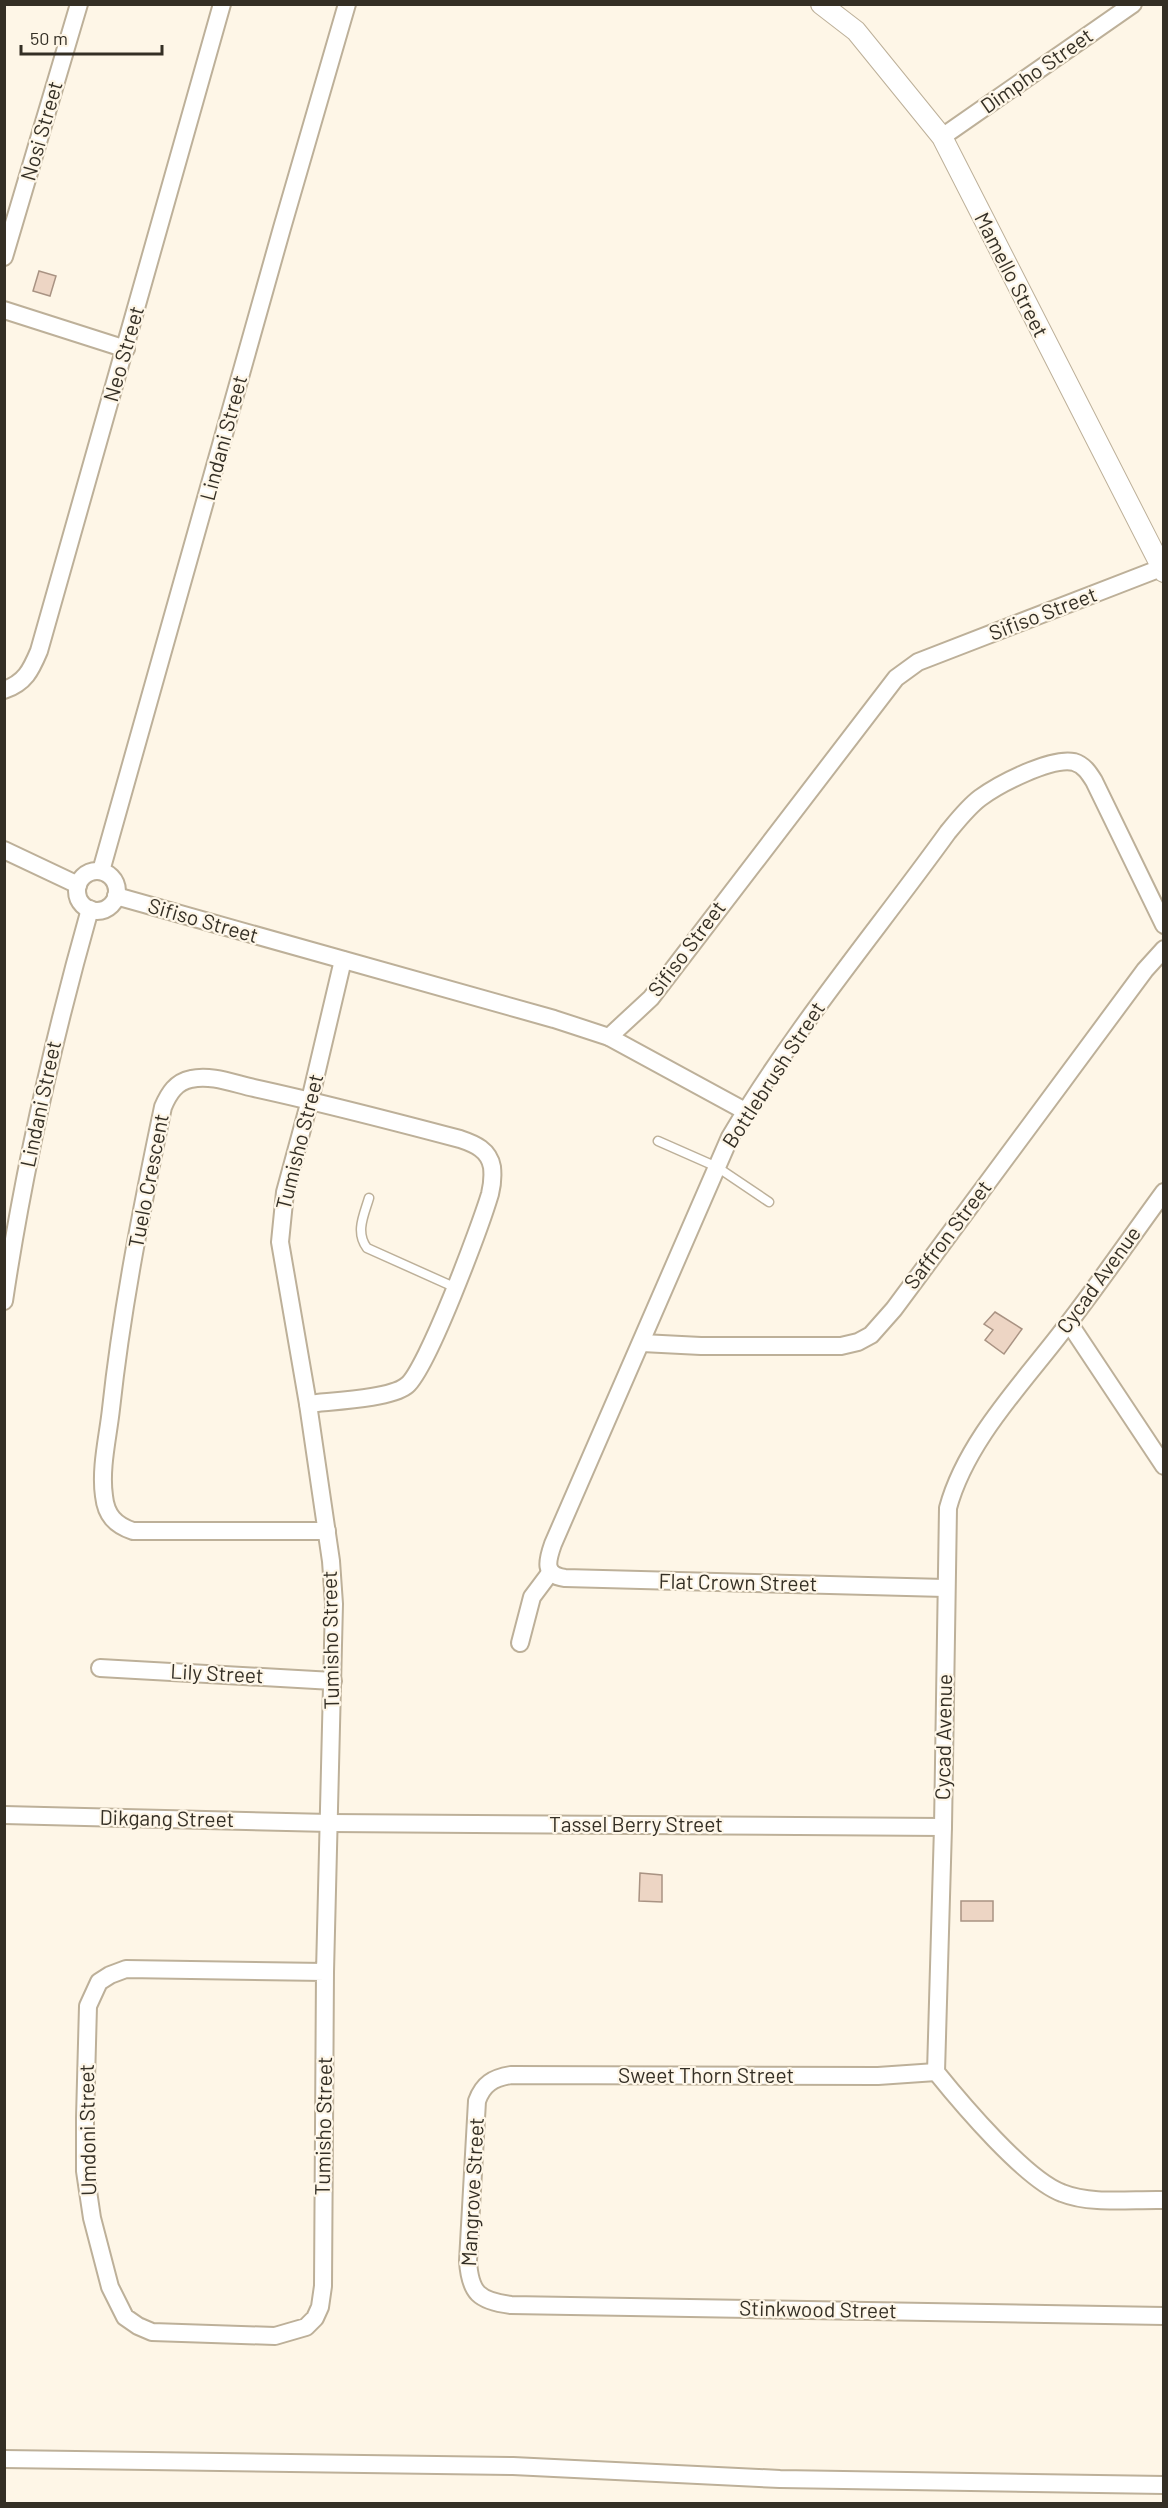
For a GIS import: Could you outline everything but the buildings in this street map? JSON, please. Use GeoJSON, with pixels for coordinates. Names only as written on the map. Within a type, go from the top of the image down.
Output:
{"type":"FeatureCollection","features":[{"type":"Feature","properties":{"kind":"street","name":"Nosi Street"},"geometry":{"type":"LineString","coordinates":[[4,257],[79,4]]}},
{"type":"Feature","properties":{"kind":"street","name":"Neo Street"},"geometry":{"type":"LineString","coordinates":[[4,690],[21,682],[30,673],[39,651],[222,4]]}},
{"type":"Feature","properties":{"kind":"street","name":"Lindani Street"},"geometry":{"type":"LineString","coordinates":[[101,872],[347,4]]}},
{"type":"Feature","properties":{"kind":"street","name":"Mamello Street"},"geometry":{"type":"LineString","coordinates":[[821,4],[856,31],[942,137],[1162,570]]}},
{"type":"Feature","properties":{"kind":"street","name":"Dimpho Street"},"geometry":{"type":"LineString","coordinates":[[942,137],[1133,4]]}},
{"type":"Feature","properties":{"kind":"street"},"geometry":{"type":"LineString","coordinates":[[4,310],[126,349]]}},
{"type":"Feature","properties":{"kind":"street","name":"Sifiso Street"},"geometry":{"type":"LineString","coordinates":[[116,896],[609,1037],[651,998],[896,678],[918,662],[1162,570]]}},
{"type":"Feature","properties":{"kind":"street","name":"Bottlebrush Street"},"geometry":{"type":"LineString","coordinates":[[550,1573],[549,1555],[717,1167],[746,1111],[807,1021],[966,811],[995,789],[1046,765],[1066,761],[1084,767],[1094,781],[1164,925]]}},
{"type":"Feature","properties":{"kind":"street"},"geometry":{"type":"LineString","coordinates":[[4,850],[78,885]]}},
{"type":"Feature","properties":{"kind":"street"},"geometry":{"type":"LineString","coordinates":[[101,872],[114,881],[116,896],[104,909],[90,909],[79,900],[78,885],[84,875],[101,872]]}},
{"type":"Feature","properties":{"kind":"street","name":"Lindani Street"},"geometry":{"type":"LineString","coordinates":[[4,1301],[33,1131],[64,1001],[90,909]]}},
{"type":"Feature","properties":{"kind":"street","name":"Saffron Street"},"geometry":{"type":"LineString","coordinates":[[642,1343],[822,1347],[858,1342],[871,1335],[894,1309],[1145,970],[1164,949]]}},
{"type":"Feature","properties":{"kind":"street","name":"Tumisho Street"},"geometry":{"type":"LineString","coordinates":[[306,2327],[315,2318],[320,2307],[323,2286],[325,1972],[334,1604],[327,1531],[280,1242],[285,1192],[310,1100],[343,960]]}},
{"type":"Feature","properties":{"kind":"street"},"geometry":{"type":"LineString","coordinates":[[609,1037],[746,1111]]}},
{"type":"Feature","properties":{"kind":"street","name":"Tuelo Crescent"},"geometry":{"type":"LineString","coordinates":[[308,1404],[392,1392],[406,1386],[416,1376],[490,1194],[492,1166],[488,1156],[475,1144],[460,1139],[310,1100],[205,1078],[191,1079],[178,1084],[169,1093],[163,1107],[140,1220],[114,1384],[103,1480],[104,1497],[112,1520],[133,1532],[327,1531]]}},
{"type":"Feature","properties":{"kind":"street","name":"Cycad Avenue"},"geometry":{"type":"LineString","coordinates":[[936,2072],[943,1827],[946,1521],[952,1492],[985,1433],[1069,1323],[1164,1192]]}},
{"type":"Feature","properties":{"kind":"street"},"geometry":{"type":"LineString","coordinates":[[1069,1323],[1164,1466]]}},
{"type":"Feature","properties":{"kind":"street"},"geometry":{"type":"LineString","coordinates":[[520,1643],[532,1597],[550,1573]]}},
{"type":"Feature","properties":{"kind":"street","name":"Flat Crown Street"},"geometry":{"type":"LineString","coordinates":[[550,1573],[555,1577],[565,1578],[945,1588]]}},
{"type":"Feature","properties":{"kind":"street","name":"Lily Street"},"geometry":{"type":"LineString","coordinates":[[100,1668],[333,1681]]}},
{"type":"Feature","properties":{"kind":"street","name":"Dikgang Street"},"geometry":{"type":"LineString","coordinates":[[4,1815],[330,1823]]}},
{"type":"Feature","properties":{"kind":"street","name":"Tassel Berry Street"},"geometry":{"type":"LineString","coordinates":[[330,1823],[943,1827]]}},
{"type":"Feature","properties":{"kind":"street","name":"Umdoni Street"},"geometry":{"type":"LineString","coordinates":[[306,2327],[275,2336],[167,2333],[152,2332],[125,2317],[110,2288],[87,2195],[85,2139],[87,2019],[88,2006],[99,1982],[126,1969],[325,1972]]}},
{"type":"Feature","properties":{"kind":"street"},"geometry":{"type":"LineString","coordinates":[[936,2072],[972,2115],[1044,2184],[1062,2193],[1080,2197],[1164,2200]]}},
{"type":"Feature","properties":{"kind":"street","name":"Sweet Thorn Street"},"geometry":{"type":"LineString","coordinates":[[481,2089],[489,2082],[511,2075],[878,2076],[936,2072]]}},
{"type":"Feature","properties":{"kind":"street","name":"Mangrove Street"},"geometry":{"type":"LineString","coordinates":[[476,2293],[469,2279],[468,2260],[476,2114],[481,2089]]}},
{"type":"Feature","properties":{"kind":"street","name":"Stinkwood Street"},"geometry":{"type":"LineString","coordinates":[[476,2293],[490,2302],[511,2305],[1164,2316]]}},
{"type":"Feature","properties":{"kind":"street"},"geometry":{"type":"LineString","coordinates":[[4,2459],[513,2466],[780,2479],[1164,2485]]}},
{"type":"Feature","properties":{"kind":"lane"},"geometry":{"type":"LineString","coordinates":[[658,1142],[717,1167],[768,1202]]}},
{"type":"Feature","properties":{"kind":"lane"},"geometry":{"type":"LineString","coordinates":[[369,1198],[360,1229],[362,1240],[367,1248],[454,1287]]}}]}
